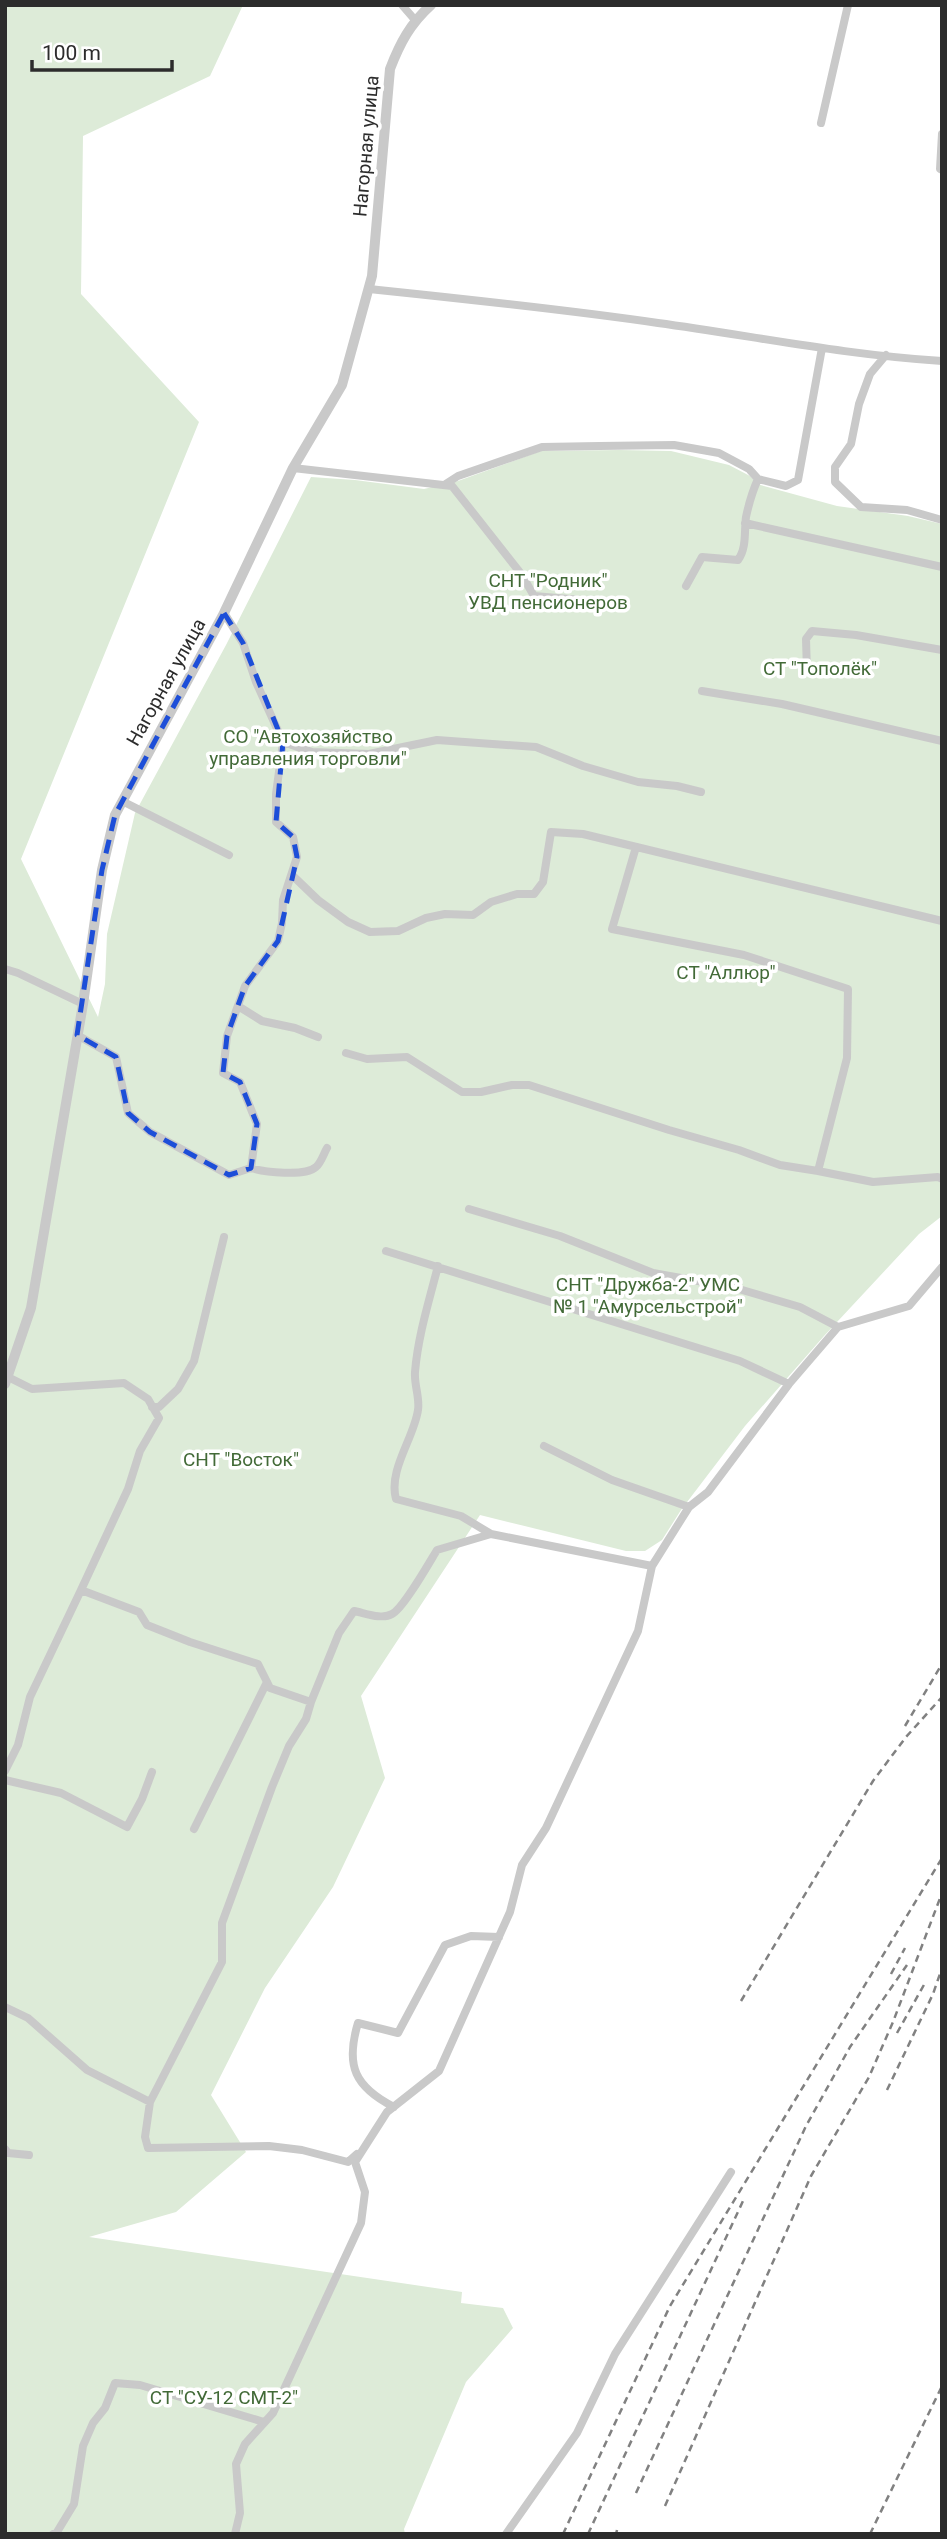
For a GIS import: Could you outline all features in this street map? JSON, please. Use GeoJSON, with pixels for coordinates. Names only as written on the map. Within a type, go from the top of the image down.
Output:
{"type":"FeatureCollection","features":[{"type":"Feature","properties":{"kind":"street"},"geometry":{"type":"LineString","coordinates":[[402,5],[415,20]]}},
{"type":"Feature","properties":{"kind":"street","name":"Нагорная улица"},"geometry":{"type":"LineString","coordinates":[[7,1375],[31,1308],[103,870],[115,816],[223,613],[293,468],[342,384],[372,276],[390,69],[400,43],[415,20],[431,5]]}},
{"type":"Feature","properties":{"kind":"street"},"geometry":{"type":"LineString","coordinates":[[821,123],[848,5]]}},
{"type":"Feature","properties":{"kind":"street"},"geometry":{"type":"LineString","coordinates":[[941,169],[942,134]]}},
{"type":"Feature","properties":{"kind":"street"},"geometry":{"type":"LineString","coordinates":[[369,289],[646,321],[822,348],[942,361]]}},
{"type":"Feature","properties":{"kind":"street"},"geometry":{"type":"LineString","coordinates":[[444,485],[458,476],[542,447],[674,445],[719,453],[749,469],[758,480],[786,486],[799,480],[822,348]]}},
{"type":"Feature","properties":{"kind":"street"},"geometry":{"type":"LineString","coordinates":[[886,355],[870,374],[859,404],[851,444],[835,467],[835,482],[861,507],[907,510],[942,520]]}},
{"type":"Feature","properties":{"kind":"street"},"geometry":{"type":"LineString","coordinates":[[293,468],[452,486],[522,575],[534,596],[604,603]]}},
{"type":"Feature","properties":{"kind":"street"},"geometry":{"type":"LineString","coordinates":[[686,586],[702,557],[738,560],[743,553],[751,494],[758,480]]}},
{"type":"Feature","properties":{"kind":"street"},"geometry":{"type":"LineString","coordinates":[[746,523],[942,567]]}},
{"type":"Feature","properties":{"kind":"street"},"geometry":{"type":"LineString","coordinates":[[223,613],[243,643],[263,700],[283,742],[276,794],[276,822],[293,837],[297,857],[283,900],[278,941],[265,963],[245,986],[227,1036],[223,1073],[240,1082],[257,1124],[251,1168]]}},
{"type":"Feature","properties":{"kind":"street"},"geometry":{"type":"LineString","coordinates":[[807,671],[806,639],[812,632],[856,635],[942,650]]}},
{"type":"Feature","properties":{"kind":"street"},"geometry":{"type":"LineString","coordinates":[[702,691],[782,704],[942,741]]}},
{"type":"Feature","properties":{"kind":"street"},"geometry":{"type":"LineString","coordinates":[[283,742],[312,752],[369,754],[437,740],[536,747],[583,766],[638,782],[677,786],[701,792]]}},
{"type":"Feature","properties":{"kind":"street"},"geometry":{"type":"LineString","coordinates":[[122,801],[229,855]]}},
{"type":"Feature","properties":{"kind":"street"},"geometry":{"type":"LineString","coordinates":[[292,875],[318,900],[348,922],[370,932],[398,931],[426,918],[445,914],[474,915],[491,902],[517,894],[534,894],[543,882],[551,832],[583,834],[942,921]]}},
{"type":"Feature","properties":{"kind":"street"},"geometry":{"type":"LineString","coordinates":[[636,847],[612,929],[744,955],[848,989],[847,1058],[818,1171]]}},
{"type":"Feature","properties":{"kind":"street"},"geometry":{"type":"LineString","coordinates":[[5,969],[82,1004]]}},
{"type":"Feature","properties":{"kind":"street"},"geometry":{"type":"LineString","coordinates":[[238,1006],[262,1021],[295,1028],[318,1037]]}},
{"type":"Feature","properties":{"kind":"street"},"geometry":{"type":"LineString","coordinates":[[77,1035],[116,1057],[128,1113],[150,1132],[229,1175],[251,1168],[265,1172],[307,1172],[316,1167],[327,1147]]}},
{"type":"Feature","properties":{"kind":"street"},"geometry":{"type":"LineString","coordinates":[[346,1053],[366,1059],[407,1057],[462,1092],[481,1092],[512,1084],[529,1085],[780,1165],[873,1182],[938,1177],[942,1179]]}},
{"type":"Feature","properties":{"kind":"street"},"geometry":{"type":"LineString","coordinates":[[469,1209],[560,1236],[653,1273],[732,1287],[800,1307],[838,1327]]}},
{"type":"Feature","properties":{"kind":"street"},"geometry":{"type":"LineString","coordinates":[[152,1407],[159,1407],[178,1389],[194,1362],[224,1237]]}},
{"type":"Feature","properties":{"kind":"street"},"geometry":{"type":"LineString","coordinates":[[386,1251],[740,1362],[789,1384]]}},
{"type":"Feature","properties":{"kind":"street"},"geometry":{"type":"LineString","coordinates":[[438,1266],[418,1343],[415,1376],[418,1410],[403,1449],[393,1489],[396,1499],[461,1516],[491,1534],[652,1566]]}},
{"type":"Feature","properties":{"kind":"street"},"geometry":{"type":"LineString","coordinates":[[235,2534],[240,2513],[236,2464],[245,2444],[273,2413],[361,2223],[365,2192],[355,2162],[387,2112],[439,2071],[510,1912],[522,1865],[547,1828],[638,1630],[652,1566],[690,1507],[708,1492],[789,1384],[838,1327],[909,1306],[942,1266]]}},
{"type":"Feature","properties":{"kind":"street"},"geometry":{"type":"LineString","coordinates":[[5,1771],[18,1745],[30,1697],[128,1489],[140,1451],[159,1418],[148,1399],[124,1383],[32,1389],[7,1375]]}},
{"type":"Feature","properties":{"kind":"street"},"geometry":{"type":"LineString","coordinates":[[544,1446],[612,1480],[690,1507]]}},
{"type":"Feature","properties":{"kind":"street"},"geometry":{"type":"LineString","coordinates":[[364,2147],[348,2162],[302,2150],[269,2146],[148,2148],[145,2137],[150,2102],[222,1962],[222,1923],[272,1787],[289,1746],[306,1719],[339,1633],[354,1611],[380,1616],[392,1614],[401,1605],[437,1550],[491,1534]]}},
{"type":"Feature","properties":{"kind":"street"},"geometry":{"type":"LineString","coordinates":[[81,1590],[139,1612],[147,1625],[258,1664],[270,1688],[311,1702]]}},
{"type":"Feature","properties":{"kind":"street"},"geometry":{"type":"LineString","coordinates":[[194,1829],[267,1682]]}},
{"type":"Feature","properties":{"kind":"street"},"geometry":{"type":"LineString","coordinates":[[5,1780],[61,1793],[127,1827],[152,1772]]}},
{"type":"Feature","properties":{"kind":"street"},"geometry":{"type":"LineString","coordinates":[[394,2107],[371,2095],[360,2081],[352,2062],[353,2039],[358,2023],[398,2033],[445,1945],[471,1936],[499,1937]]}},
{"type":"Feature","properties":{"kind":"street"},"geometry":{"type":"LineString","coordinates":[[5,2007],[28,2018],[87,2070],[150,2102]]}},
{"type":"Feature","properties":{"kind":"street"},"geometry":{"type":"LineString","coordinates":[[5,2149],[8,2153],[29,2155]]}},
{"type":"Feature","properties":{"kind":"street"},"geometry":{"type":"LineString","coordinates":[[506,2534],[577,2433],[615,2354],[731,2172]]}},
{"type":"Feature","properties":{"kind":"street"},"geometry":{"type":"LineString","coordinates":[[53,2534],[57,2532],[74,2504],[83,2446],[93,2423],[105,2408],[115,2383],[140,2385],[264,2423]]}},
{"type":"Feature","properties":{"kind":"highlighted area"},"geometry":{"type":"Polygon","coordinates":[[[224,613],[243,643],[283,742],[276,822],[293,837],[297,857],[278,941],[245,986],[227,1036],[223,1073],[240,1082],[257,1124],[251,1168],[229,1175],[150,1132],[128,1113],[116,1057],[77,1035],[102,870],[115,815],[224,613]]]}},
{"type":"Feature","properties":{"kind":"green space"},"geometry":{"type":"Polygon","coordinates":[[[5,5],[243,5],[210,76],[83,136],[81,294],[199,422],[21,859],[98,1017],[105,984],[107,934],[135,813],[226,645],[311,477],[424,489],[458,481],[541,451],[671,451],[729,465],[750,476],[757,484],[837,506],[908,516],[942,524],[942,1216],[919,1234],[745,1426],[681,1510],[662,1540],[645,1551],[626,1551],[480,1515],[361,1696],[385,1778],[333,1887],[265,1988],[211,2095],[246,2152],[176,2212],[89,2237],[462,2292],[461,2303],[503,2308],[513,2328],[466,2382],[404,2529],[405,2534],[5,2534],[5,5]]]}},
{"type":"Feature","properties":{"kind":"railway"},"geometry":{"type":"LineString","coordinates":[[905,1726],[942,1664]]}},
{"type":"Feature","properties":{"kind":"railway"},"geometry":{"type":"LineString","coordinates":[[741,2001],[873,1781],[906,1737],[942,1697]]}},
{"type":"Feature","properties":{"kind":"railway"},"geometry":{"type":"LineString","coordinates":[[563,2534],[670,2306],[942,1858]]}},
{"type":"Feature","properties":{"kind":"railway"},"geometry":{"type":"LineString","coordinates":[[665,2506],[811,2176],[869,2077],[942,1893]]}},
{"type":"Feature","properties":{"kind":"railway"},"geometry":{"type":"LineString","coordinates":[[891,1974],[905,1948]]}},
{"type":"Feature","properties":{"kind":"railway"},"geometry":{"type":"LineString","coordinates":[[636,2493],[806,2126],[850,2047],[907,1965]]}},
{"type":"Feature","properties":{"kind":"railway"},"geometry":{"type":"LineString","coordinates":[[887,2090],[933,1994],[942,1968]]}},
{"type":"Feature","properties":{"kind":"railway"},"geometry":{"type":"LineString","coordinates":[[897,2033],[925,1983]]}},
{"type":"Feature","properties":{"kind":"railway"},"geometry":{"type":"LineString","coordinates":[[588,2534],[743,2201]]}},
{"type":"Feature","properties":{"kind":"railway"},"geometry":{"type":"LineString","coordinates":[[870,2534],[942,2386]]}},
{"type":"Feature","properties":{"kind":"railway"},"geometry":{"type":"LineString","coordinates":[[616,2534],[617,2530]]}},
{"type":"Feature","properties":{"kind":"park label","name":"СНТ \"Родник\" УВД пенсионеров"},"geometry":{"type":"Point","coordinates":[548,591]}},
{"type":"Feature","properties":{"kind":"park label","name":"СТ \"Тополёк\""},"geometry":{"type":"Point","coordinates":[820,668]}},
{"type":"Feature","properties":{"kind":"park label","name":"СО \"Автохозяйство управления торговли\""},"geometry":{"type":"Point","coordinates":[308,747]}},
{"type":"Feature","properties":{"kind":"park label","name":"СТ \"Аллюр\""},"geometry":{"type":"Point","coordinates":[726,972]}},
{"type":"Feature","properties":{"kind":"park label","name":"СНТ \"Дружба-2\" УМС № 1 \"Амурсельстрой\""},"geometry":{"type":"Point","coordinates":[648,1295]}},
{"type":"Feature","properties":{"kind":"park label","name":"СНТ \"Восток\""},"geometry":{"type":"Point","coordinates":[241,1459]}},
{"type":"Feature","properties":{"kind":"park label","name":"СТ \"СУ-12 СМТ-2\""},"geometry":{"type":"Point","coordinates":[224,2397]}}]}
